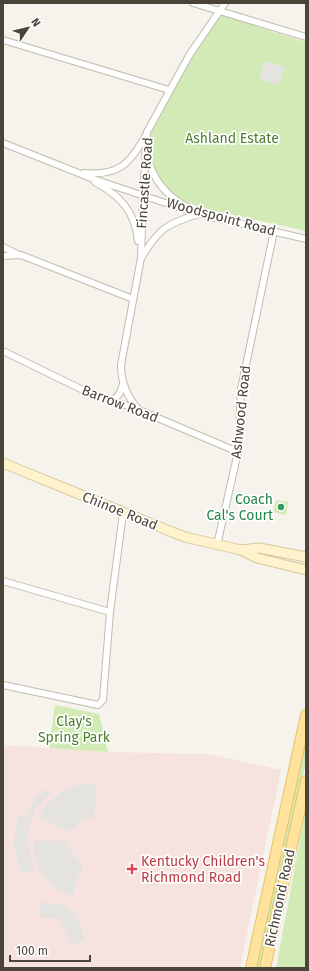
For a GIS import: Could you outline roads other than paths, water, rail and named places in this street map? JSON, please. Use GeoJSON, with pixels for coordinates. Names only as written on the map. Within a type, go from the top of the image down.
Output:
{"type":"FeatureCollection","features":[{"type":"Feature","properties":{"kind":"main road","name":"Richmond Road"},"geometry":{"type":"LineString","coordinates":[[251,968],[306,715]]}},
{"type":"Feature","properties":{"kind":"main road","name":"Richmond Road"},"geometry":{"type":"LineString","coordinates":[[265,968],[306,781]]}},
{"type":"Feature","properties":{"kind":"street"},"geometry":{"type":"LineString","coordinates":[[193,3],[306,36]]}},
{"type":"Feature","properties":{"kind":"street","name":"Fincastle Road"},"geometry":{"type":"LineString","coordinates":[[139,410],[131,400],[123,383],[121,359],[141,258],[147,132],[190,54],[225,3]]}},
{"type":"Feature","properties":{"kind":"street"},"geometry":{"type":"LineString","coordinates":[[3,40],[169,90]]}},
{"type":"Feature","properties":{"kind":"street"},"geometry":{"type":"LineString","coordinates":[[78,172],[102,173],[120,168],[136,151],[147,132]]}},
{"type":"Feature","properties":{"kind":"street","name":"Woodspoint Road"},"geometry":{"type":"LineString","coordinates":[[3,143],[96,180],[199,214],[306,239]]}},
{"type":"Feature","properties":{"kind":"street"},"geometry":{"type":"LineString","coordinates":[[146,148],[152,172],[162,188],[175,200],[199,214]]}},
{"type":"Feature","properties":{"kind":"street"},"geometry":{"type":"LineString","coordinates":[[78,172],[108,190],[128,209],[136,224],[141,258]]}},
{"type":"Feature","properties":{"kind":"street"},"geometry":{"type":"LineString","coordinates":[[141,258],[152,240],[164,228],[177,221],[199,214]]}},
{"type":"Feature","properties":{"kind":"street","name":"Ashwood Road"},"geometry":{"type":"LineString","coordinates":[[217,545],[238,452],[241,389],[274,231]]}},
{"type":"Feature","properties":{"kind":"street"},"geometry":{"type":"LineString","coordinates":[[3,247],[133,299]]}},
{"type":"Feature","properties":{"kind":"street"},"geometry":{"type":"LineString","coordinates":[[3,257],[21,255]]}},
{"type":"Feature","properties":{"kind":"street","name":"Barrow Road"},"geometry":{"type":"LineString","coordinates":[[5,352],[85,392],[139,410],[238,452]]}},
{"type":"Feature","properties":{"kind":"street"},"geometry":{"type":"LineString","coordinates":[[113,401],[120,393],[123,383]]}},
{"type":"Feature","properties":{"kind":"street","name":"Chinoe Road"},"geometry":{"type":"LineString","coordinates":[[3,463],[185,537],[240,550],[257,558],[306,570]]}},
{"type":"Feature","properties":{"kind":"street"},"geometry":{"type":"LineString","coordinates":[[3,685],[98,705],[101,703],[104,694],[110,612],[123,513]]}},
{"type":"Feature","properties":{"kind":"street","name":"Chinoe Road"},"geometry":{"type":"LineString","coordinates":[[240,550],[259,548],[306,557]]}},
{"type":"Feature","properties":{"kind":"street"},"geometry":{"type":"LineString","coordinates":[[3,581],[110,612]]}},
{"type":"Feature","properties":{"kind":"place","name":"Coach Cal's Court"},"geometry":{"type":"Point","coordinates":[281,507]}},
{"type":"Feature","properties":{"kind":"place","name":"Kentucky Children's Richmond Road"},"geometry":{"type":"Point","coordinates":[132,869]}},
{"type":"Feature","properties":{"kind":"park label","name":"Ashland Estate"},"geometry":{"type":"Point","coordinates":[232,138]}},
{"type":"Feature","properties":{"kind":"park label","name":"Clay's Spring Park"},"geometry":{"type":"Point","coordinates":[74,730]}}]}
